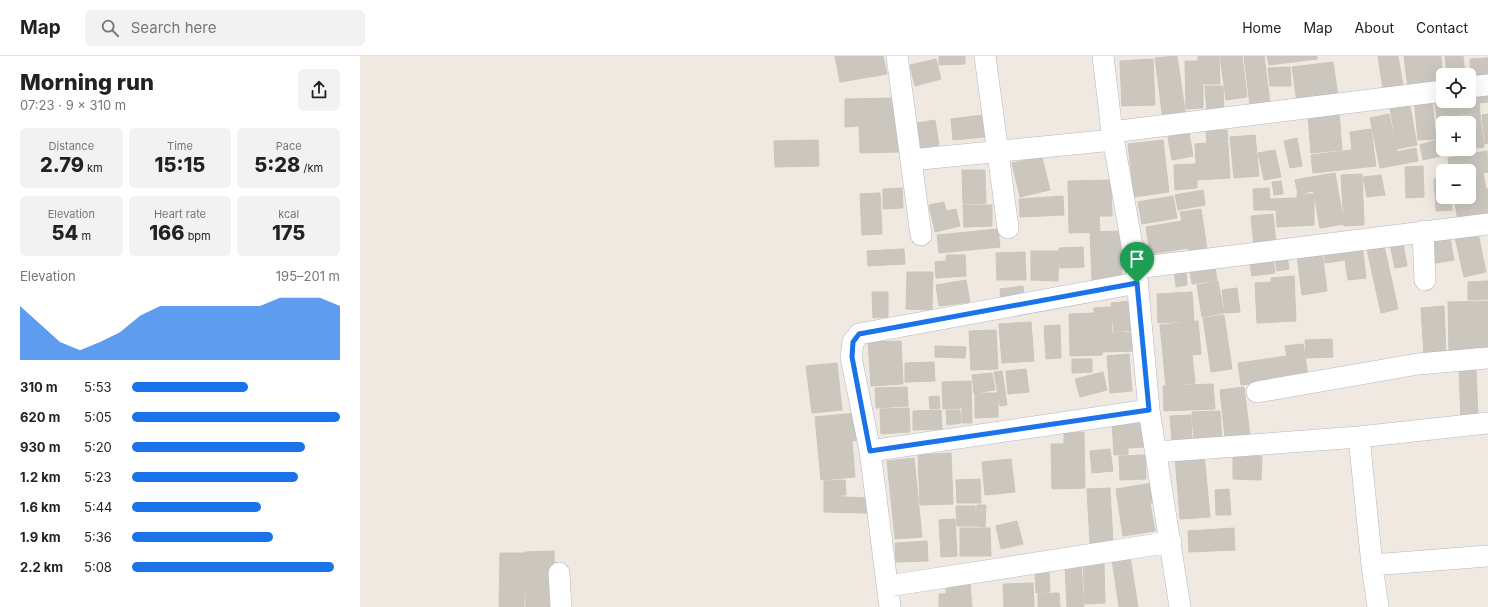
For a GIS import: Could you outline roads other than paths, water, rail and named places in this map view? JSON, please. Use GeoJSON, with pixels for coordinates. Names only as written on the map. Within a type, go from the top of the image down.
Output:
{"type":"FeatureCollection","features":[{"type":"Feature","properties":{"kind":"street"},"geometry":{"type":"LineString","coordinates":[[898,56],[921,236]]}},
{"type":"Feature","properties":{"kind":"street"},"geometry":{"type":"LineString","coordinates":[[985,56],[1008,228]]}},
{"type":"Feature","properties":{"kind":"street"},"geometry":{"type":"LineString","coordinates":[[1103,56],[1112,136],[1136,275],[1149,410],[1171,542],[1180,607]]}},
{"type":"Feature","properties":{"kind":"street"},"geometry":{"type":"LineString","coordinates":[[1476,87],[1488,85]]}},
{"type":"Feature","properties":{"kind":"street"},"geometry":{"type":"LineString","coordinates":[[911,160],[998,151],[1436,92]]}},
{"type":"Feature","properties":{"kind":"street"},"geometry":{"type":"LineString","coordinates":[[890,607],[870,451],[852,357],[853,342],[859,334],[1136,275],[1422,231],[1488,224]]}},
{"type":"Feature","properties":{"kind":"street"},"geometry":{"type":"LineString","coordinates":[[1422,231],[1424,280]]}},
{"type":"Feature","properties":{"kind":"street"},"geometry":{"type":"LineString","coordinates":[[1257,392],[1418,364],[1488,358]]}},
{"type":"Feature","properties":{"kind":"street"},"geometry":{"type":"LineString","coordinates":[[870,451],[1149,410]]}},
{"type":"Feature","properties":{"kind":"street"},"geometry":{"type":"LineString","coordinates":[[1156,452],[1359,437],[1488,423]]}},
{"type":"Feature","properties":{"kind":"street"},"geometry":{"type":"LineString","coordinates":[[1359,437],[1372,565],[1378,607]]}},
{"type":"Feature","properties":{"kind":"street"},"geometry":{"type":"LineString","coordinates":[[888,586],[1171,542]]}},
{"type":"Feature","properties":{"kind":"street"},"geometry":{"type":"LineString","coordinates":[[1372,565],[1488,556]]}},
{"type":"Feature","properties":{"kind":"street"},"geometry":{"type":"LineString","coordinates":[[559,573],[561,607]]}}]}
